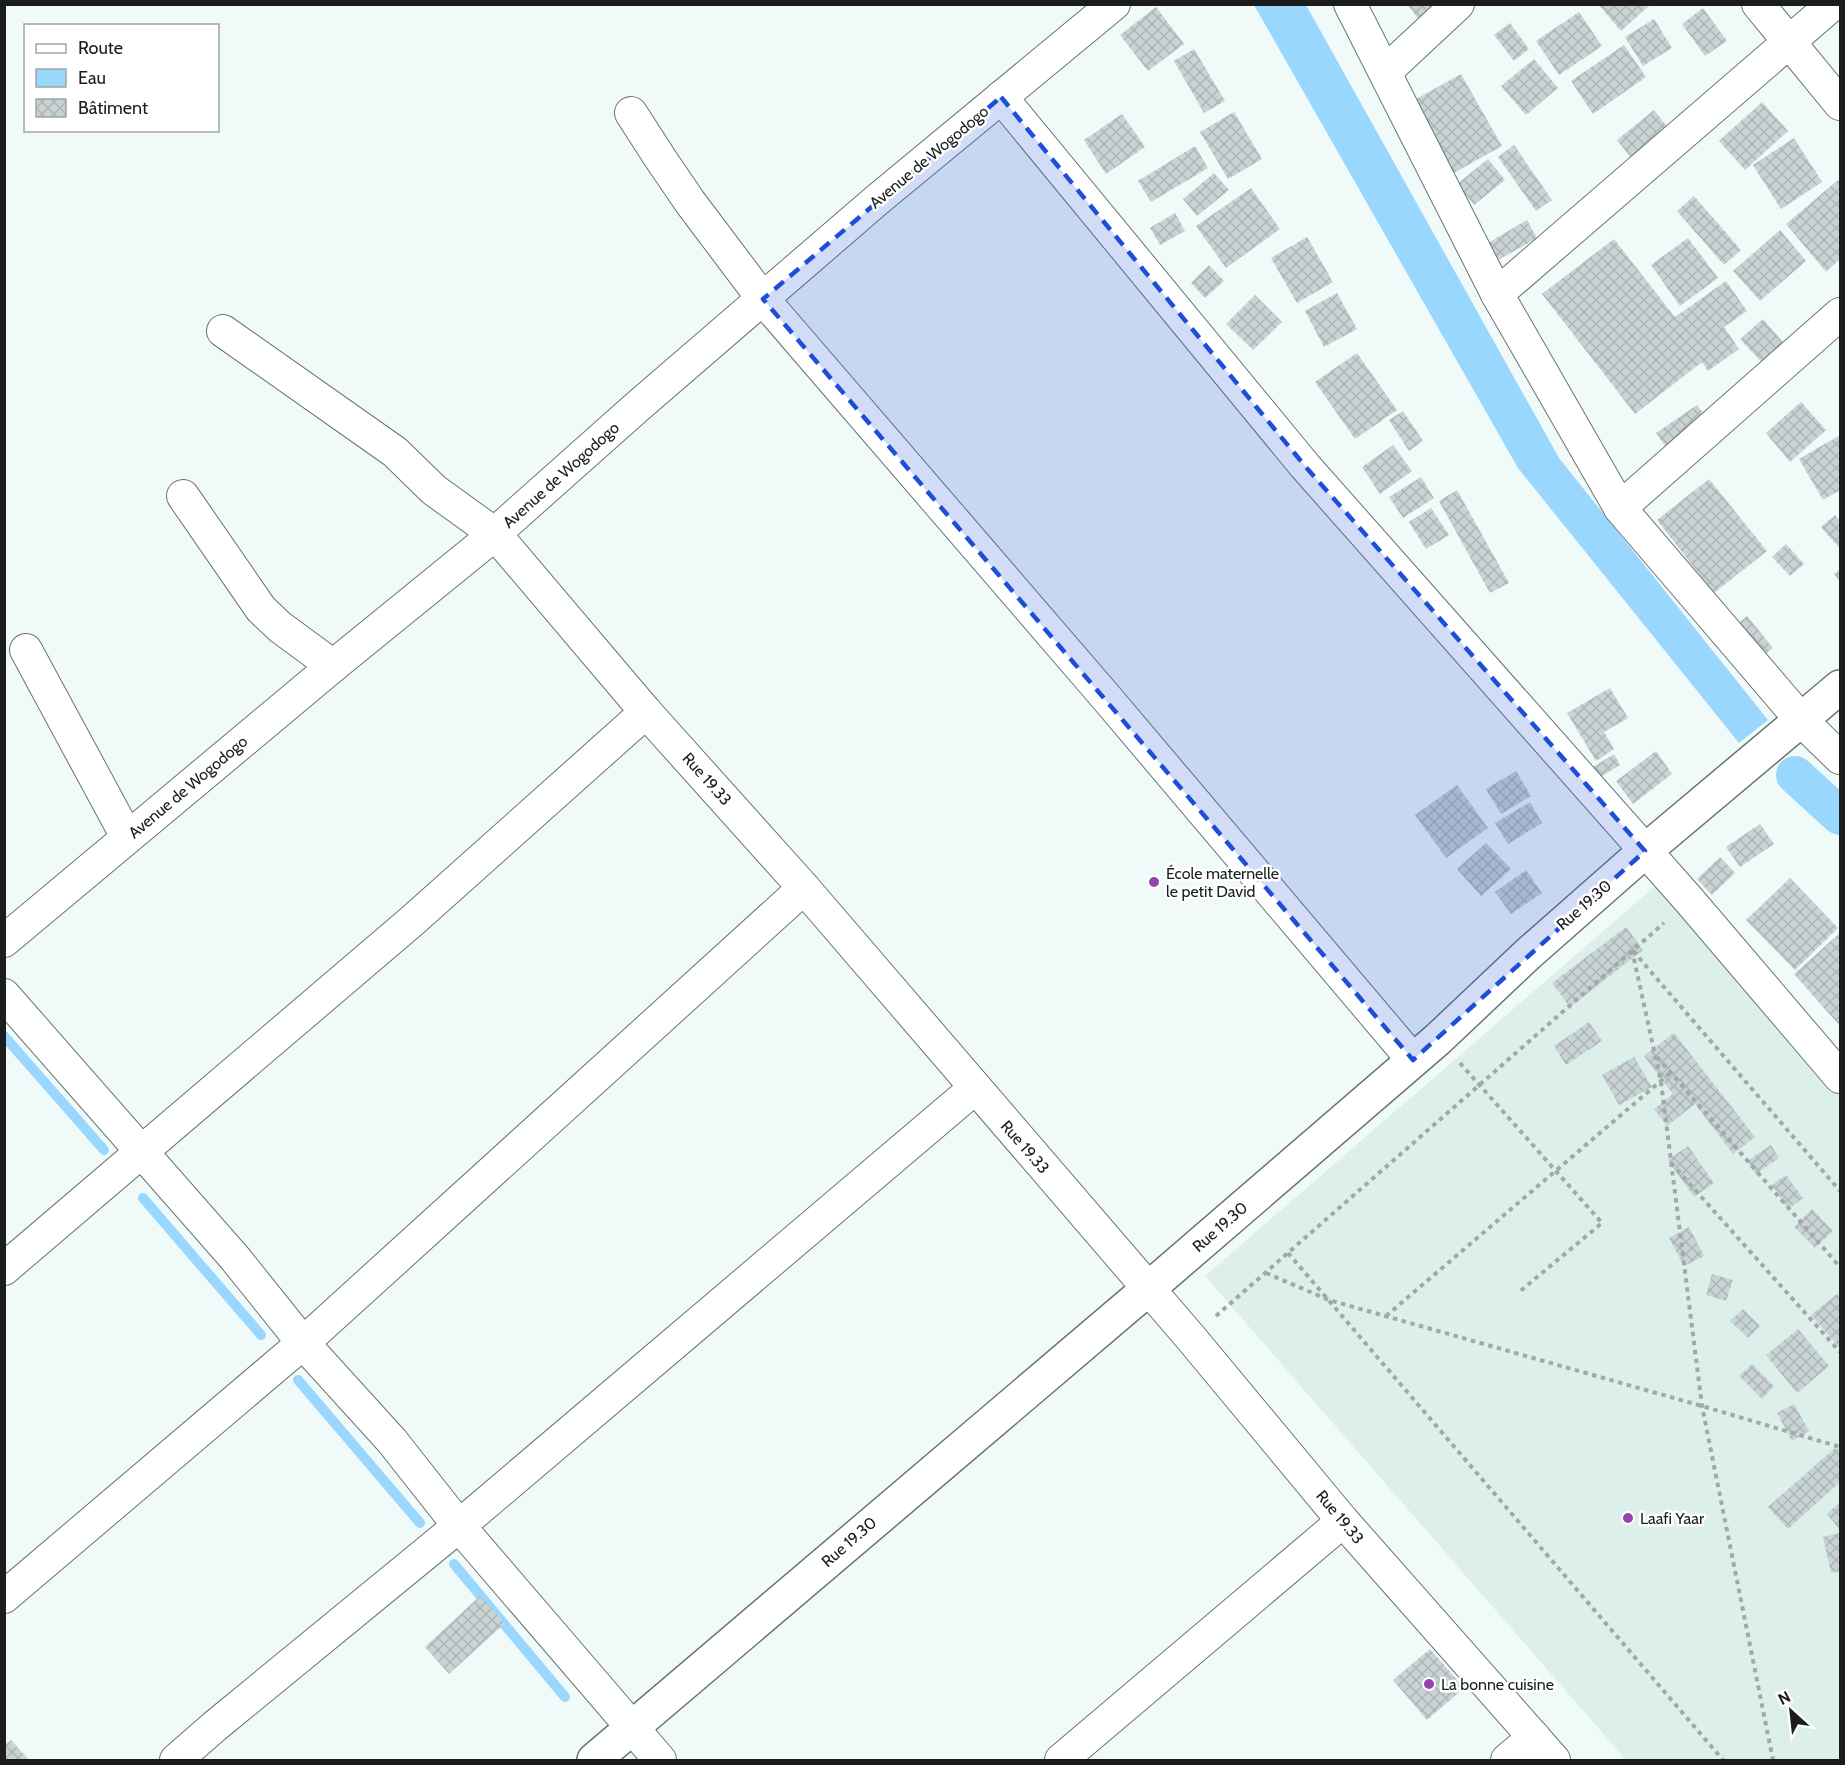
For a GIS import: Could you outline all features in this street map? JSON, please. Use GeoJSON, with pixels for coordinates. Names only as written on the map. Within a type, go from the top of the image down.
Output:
{"type":"FeatureCollection","features":[{"type":"Feature","properties":{"kind":"street","name":"Avenue de Wogodogo"},"geometry":{"type":"LineString","coordinates":[[4,941],[495,534],[628,415],[877,200],[1114,4]]}},
{"type":"Feature","properties":{"kind":"street"},"geometry":{"type":"LineString","coordinates":[[1350,4],[1497,294],[1620,508],[1802,721],[1840,758]]}},
{"type":"Feature","properties":{"kind":"street"},"geometry":{"type":"LineString","coordinates":[[1385,72],[1458,4]]}},
{"type":"Feature","properties":{"kind":"street"},"geometry":{"type":"LineString","coordinates":[[1758,4],[1791,41],[1840,104]]}},
{"type":"Feature","properties":{"kind":"street"},"geometry":{"type":"LineString","coordinates":[[1497,294],[1833,4]]}},
{"type":"Feature","properties":{"kind":"street"},"geometry":{"type":"LineString","coordinates":[[1001,97],[1305,466],[1689,900],[1828,1047],[1840,1077]]}},
{"type":"Feature","properties":{"kind":"street"},"geometry":{"type":"LineString","coordinates":[[632,113],[666,167],[763,299],[1098,687],[1413,1060]]}},
{"type":"Feature","properties":{"kind":"street"},"geometry":{"type":"LineString","coordinates":[[1620,508],[1840,314]]}},
{"type":"Feature","properties":{"kind":"street","name":"Rue 19.33"},"geometry":{"type":"LineString","coordinates":[[223,331],[395,452],[434,490],[495,534],[646,712],[804,888],[1191,1338],[1343,1521],[1554,1761]]}},
{"type":"Feature","properties":{"kind":"street"},"geometry":{"type":"LineString","coordinates":[[183,496],[261,609],[280,627],[333,666]]}},
{"type":"Feature","properties":{"kind":"street"},"geometry":{"type":"LineString","coordinates":[[26,650],[127,837]]}},
{"type":"Feature","properties":{"kind":"street","name":"Rue 19.30"},"geometry":{"type":"LineString","coordinates":[[594,1761],[1148,1289],[1438,1039],[1529,953],[1645,851],[1840,687]]}},
{"type":"Feature","properties":{"kind":"street"},"geometry":{"type":"LineString","coordinates":[[4,1269],[412,921],[646,712]]}},
{"type":"Feature","properties":{"kind":"street"},"geometry":{"type":"LineString","coordinates":[[4,1597],[303,1343],[804,888]]}},
{"type":"Feature","properties":{"kind":"street"},"geometry":{"type":"LineString","coordinates":[[4,994],[234,1257],[303,1343],[392,1441],[459,1526],[660,1761]]}},
{"type":"Feature","properties":{"kind":"street"},"geometry":{"type":"LineString","coordinates":[[176,1761],[215,1726],[459,1526],[975,1088]]}},
{"type":"Feature","properties":{"kind":"street"},"geometry":{"type":"LineString","coordinates":[[1061,1761],[1343,1521]]}},
{"type":"Feature","properties":{"kind":"street"},"geometry":{"type":"LineString","coordinates":[[1508,1761],[1534,1737]]}},
{"type":"Feature","properties":{"kind":"path"},"geometry":{"type":"LineString","coordinates":[[1191,1338],[1689,900]]}},
{"type":"Feature","properties":{"kind":"path"},"geometry":{"type":"LineString","coordinates":[[1632,950],[1660,1082],[1702,1406],[1773,1761]]}},
{"type":"Feature","properties":{"kind":"path"},"geometry":{"type":"LineString","coordinates":[[1632,950],[1840,1191]]}},
{"type":"Feature","properties":{"kind":"path"},"geometry":{"type":"LineString","coordinates":[[1438,1039],[1602,1223],[1518,1293]]}},
{"type":"Feature","properties":{"kind":"path"},"geometry":{"type":"LineString","coordinates":[[1656,1056],[1840,1267]]}},
{"type":"Feature","properties":{"kind":"path"},"geometry":{"type":"LineString","coordinates":[[1385,1316],[1670,1073]]}},
{"type":"Feature","properties":{"kind":"path"},"geometry":{"type":"LineString","coordinates":[[1671,1162],[1840,1352]]}},
{"type":"Feature","properties":{"kind":"path"},"geometry":{"type":"LineString","coordinates":[[1288,1253],[1723,1761]]}},
{"type":"Feature","properties":{"kind":"path"},"geometry":{"type":"LineString","coordinates":[[1266,1273],[1329,1300],[1840,1447]]}},
{"type":"Feature","properties":{"kind":"highlighted area"},"geometry":{"type":"Polygon","coordinates":[[[1001,97],[1305,466],[1645,851],[1413,1060],[763,299],[1001,97]]]}},
{"type":"Feature","properties":{"kind":"shaded area","name":"Laafi Yaar"},"geometry":{"type":"Polygon","coordinates":[[[1660,882],[1840,1090],[1840,1760],[1626,1760],[1205,1276],[1660,882]]]}},
{"type":"Feature","properties":{"kind":"water"},"geometry":{"type":"Polygon","coordinates":[[[1254,5],[1306,5],[1559,458],[1768,720],[1739,743],[1518,468],[1254,5]]]}},
{"type":"Feature","properties":{"kind":"building"},"geometry":{"type":"Polygon","coordinates":[[[1407,4],[1438,4],[1419,20],[1407,4]]]}},
{"type":"Feature","properties":{"kind":"building"},"geometry":{"type":"Polygon","coordinates":[[[1598,4],[1651,4],[1621,31],[1598,4]]]}},
{"type":"Feature","properties":{"kind":"building"},"geometry":{"type":"Polygon","coordinates":[[[1156,7],[1184,44],[1148,71],[1120,35],[1156,7]]]}},
{"type":"Feature","properties":{"kind":"building"},"geometry":{"type":"Polygon","coordinates":[[[1703,8],[1727,41],[1705,56],[1682,24],[1703,8]]]}},
{"type":"Feature","properties":{"kind":"building"},"geometry":{"type":"Polygon","coordinates":[[[1579,12],[1602,46],[1559,75],[1536,41],[1579,12]]]}},
{"type":"Feature","properties":{"kind":"building"},"geometry":{"type":"Polygon","coordinates":[[[1654,19],[1672,48],[1643,66],[1625,37],[1654,19]]]}},
{"type":"Feature","properties":{"kind":"building"},"geometry":{"type":"Polygon","coordinates":[[[1510,23],[1529,49],[1514,61],[1494,35],[1510,23]]]}},
{"type":"Feature","properties":{"kind":"building"},"geometry":{"type":"Polygon","coordinates":[[[1624,45],[1646,77],[1593,114],[1571,81],[1624,45]]]}},
{"type":"Feature","properties":{"kind":"building"},"geometry":{"type":"Polygon","coordinates":[[[1194,49],[1225,101],[1204,113],[1174,61],[1194,49]]]}},
{"type":"Feature","properties":{"kind":"building"},"geometry":{"type":"Polygon","coordinates":[[[1534,59],[1558,88],[1526,115],[1501,86],[1534,59]]]}},
{"type":"Feature","properties":{"kind":"building"},"geometry":{"type":"Polygon","coordinates":[[[1461,74],[1502,146],[1452,174],[1411,102],[1461,74]]]}},
{"type":"Feature","properties":{"kind":"building"},"geometry":{"type":"Polygon","coordinates":[[[1762,102],[1788,131],[1745,170],[1719,141],[1762,102]]]}},
{"type":"Feature","properties":{"kind":"building"},"geometry":{"type":"Polygon","coordinates":[[[1654,110],[1669,129],[1632,159],[1617,140],[1654,110]]]}},
{"type":"Feature","properties":{"kind":"building"},"geometry":{"type":"Polygon","coordinates":[[[1234,112],[1262,159],[1228,179],[1200,132],[1234,112]]]}},
{"type":"Feature","properties":{"kind":"building"},"geometry":{"type":"Polygon","coordinates":[[[1122,114],[1145,147],[1106,174],[1084,140],[1122,114]]]}},
{"type":"Feature","properties":{"kind":"building"},"geometry":{"type":"Polygon","coordinates":[[[1794,138],[1822,182],[1781,209],[1753,165],[1794,138]]]}},
{"type":"Feature","properties":{"kind":"building"},"geometry":{"type":"Polygon","coordinates":[[[1514,145],[1552,200],[1536,211],[1498,157],[1514,145]]]}},
{"type":"Feature","properties":{"kind":"building"},"geometry":{"type":"Polygon","coordinates":[[[1195,146],[1208,168],[1151,202],[1138,181],[1195,146]]]}},
{"type":"Feature","properties":{"kind":"building"},"geometry":{"type":"Polygon","coordinates":[[[1488,159],[1505,180],[1474,205],[1457,184],[1488,159]]]}},
{"type":"Feature","properties":{"kind":"building"},"geometry":{"type":"Polygon","coordinates":[[[1214,173],[1229,190],[1197,216],[1183,199],[1214,173]]]}},
{"type":"Feature","properties":{"kind":"building"},"geometry":{"type":"Polygon","coordinates":[[[1838,180],[1840,183],[1840,259],[1826,272],[1786,224],[1838,180]]]}},
{"type":"Feature","properties":{"kind":"building"},"geometry":{"type":"Polygon","coordinates":[[[1251,188],[1280,229],[1226,268],[1196,226],[1251,188]]]}},
{"type":"Feature","properties":{"kind":"building"},"geometry":{"type":"Polygon","coordinates":[[[1694,196],[1741,250],[1724,265],[1677,211],[1694,196]]]}},
{"type":"Feature","properties":{"kind":"building"},"geometry":{"type":"Polygon","coordinates":[[[1175,213],[1185,231],[1160,245],[1150,228],[1175,213]]]}},
{"type":"Feature","properties":{"kind":"building"},"geometry":{"type":"Polygon","coordinates":[[[1527,220],[1537,238],[1493,263],[1483,246],[1527,220]]]}},
{"type":"Feature","properties":{"kind":"building"},"geometry":{"type":"Polygon","coordinates":[[[1780,230],[1806,261],[1760,301],[1733,271],[1780,230]]]}},
{"type":"Feature","properties":{"kind":"building"},"geometry":{"type":"Polygon","coordinates":[[[1307,237],[1333,282],[1297,303],[1271,258],[1307,237]]]}},
{"type":"Feature","properties":{"kind":"building"},"geometry":{"type":"Polygon","coordinates":[[[1688,238],[1718,278],[1680,306],[1651,265],[1688,238]]]}},
{"type":"Feature","properties":{"kind":"building"},"geometry":{"type":"Polygon","coordinates":[[[1614,239],[1675,317],[1726,281],[1747,311],[1724,327],[1739,349],[1708,371],[1702,362],[1635,414],[1542,294],[1614,239]]]}},
{"type":"Feature","properties":{"kind":"building"},"geometry":{"type":"Polygon","coordinates":[[[1209,265],[1224,281],[1205,298],[1191,283],[1209,265]]]}},
{"type":"Feature","properties":{"kind":"building"},"geometry":{"type":"Polygon","coordinates":[[[1337,293],[1357,329],[1324,347],[1305,311],[1337,293]]]}},
{"type":"Feature","properties":{"kind":"building"},"geometry":{"type":"Polygon","coordinates":[[[1255,295],[1282,322],[1253,350],[1226,324],[1255,295]]]}},
{"type":"Feature","properties":{"kind":"building"},"geometry":{"type":"Polygon","coordinates":[[[1763,319],[1787,347],[1765,366],[1740,339],[1763,319]]]}},
{"type":"Feature","properties":{"kind":"building"},"geometry":{"type":"Polygon","coordinates":[[[1357,353],[1397,410],[1355,439],[1315,382],[1357,353]]]}},
{"type":"Feature","properties":{"kind":"building"},"geometry":{"type":"Polygon","coordinates":[[[1801,402],[1826,430],[1790,462],[1766,433],[1801,402]]]}},
{"type":"Feature","properties":{"kind":"building"},"geometry":{"type":"Polygon","coordinates":[[[1697,405],[1712,425],[1670,453],[1656,433],[1697,405]]]}},
{"type":"Feature","properties":{"kind":"building"},"geometry":{"type":"Polygon","coordinates":[[[1403,411],[1423,441],[1409,451],[1389,420],[1403,411]]]}},
{"type":"Feature","properties":{"kind":"building"},"geometry":{"type":"Polygon","coordinates":[[[1840,435],[1840,490],[1823,500],[1799,459],[1840,435]]]}},
{"type":"Feature","properties":{"kind":"building"},"geometry":{"type":"Polygon","coordinates":[[[1393,445],[1412,471],[1380,494],[1362,467],[1393,445]]]}},
{"type":"Feature","properties":{"kind":"building"},"geometry":{"type":"Polygon","coordinates":[[[1421,477],[1434,498],[1403,518],[1389,497],[1421,477]]]}},
{"type":"Feature","properties":{"kind":"building"},"geometry":{"type":"Polygon","coordinates":[[[1709,479],[1767,551],[1714,593],[1657,520],[1709,479]]]}},
{"type":"Feature","properties":{"kind":"building"},"geometry":{"type":"Polygon","coordinates":[[[1457,490],[1509,583],[1490,593],[1439,501],[1457,490]]]}},
{"type":"Feature","properties":{"kind":"building"},"geometry":{"type":"Polygon","coordinates":[[[1431,508],[1449,535],[1426,549],[1409,522],[1431,508]]]}},
{"type":"Feature","properties":{"kind":"building"},"geometry":{"type":"Polygon","coordinates":[[[1835,515],[1840,521],[1840,549],[1821,527],[1835,515]]]}},
{"type":"Feature","properties":{"kind":"building"},"geometry":{"type":"Polygon","coordinates":[[[1786,544],[1804,564],[1790,576],[1772,557],[1786,544]]]}},
{"type":"Feature","properties":{"kind":"building"},"geometry":{"type":"Polygon","coordinates":[[[1840,569],[1840,581],[1834,574],[1840,569]]]}},
{"type":"Feature","properties":{"kind":"building"},"geometry":{"type":"Polygon","coordinates":[[[1747,616],[1773,648],[1749,667],[1723,635],[1747,616]]]}},
{"type":"Feature","properties":{"kind":"building"},"geometry":{"type":"Polygon","coordinates":[[[1610,688],[1628,718],[1604,732],[1614,749],[1596,761],[1567,713],[1610,688]]]}},
{"type":"Feature","properties":{"kind":"building"},"geometry":{"type":"Polygon","coordinates":[[[1656,751],[1672,774],[1633,804],[1616,781],[1656,751]]]}},
{"type":"Feature","properties":{"kind":"building"},"geometry":{"type":"Polygon","coordinates":[[[1614,754],[1620,765],[1597,779],[1590,769],[1614,754]]]}},
{"type":"Feature","properties":{"kind":"building"},"geometry":{"type":"Polygon","coordinates":[[[1516,771],[1531,796],[1501,814],[1486,789],[1516,771]]]}},
{"type":"Feature","properties":{"kind":"building"},"geometry":{"type":"Polygon","coordinates":[[[1457,785],[1488,828],[1446,858],[1415,815],[1457,785]]]}},
{"type":"Feature","properties":{"kind":"building"},"geometry":{"type":"Polygon","coordinates":[[[1530,802],[1542,823],[1508,844],[1495,823],[1530,802]]]}},
{"type":"Feature","properties":{"kind":"building"},"geometry":{"type":"Polygon","coordinates":[[[1760,824],[1774,844],[1740,867],[1726,847],[1760,824]]]}},
{"type":"Feature","properties":{"kind":"building"},"geometry":{"type":"Polygon","coordinates":[[[1486,843],[1511,869],[1481,896],[1457,869],[1486,843]]]}},
{"type":"Feature","properties":{"kind":"building"},"geometry":{"type":"Polygon","coordinates":[[[1720,857],[1735,873],[1712,895],[1697,879],[1720,857]]]}},
{"type":"Feature","properties":{"kind":"building"},"geometry":{"type":"Polygon","coordinates":[[[1526,870],[1542,893],[1511,914],[1495,892],[1526,870]]]}},
{"type":"Feature","properties":{"kind":"building"},"geometry":{"type":"Polygon","coordinates":[[[1790,878],[1838,928],[1795,970],[1746,920],[1790,878]]]}},
{"type":"Feature","properties":{"kind":"building"},"geometry":{"type":"Polygon","coordinates":[[[1626,927],[1643,950],[1570,1007],[1552,983],[1626,927]]]}},
{"type":"Feature","properties":{"kind":"building"},"geometry":{"type":"Polygon","coordinates":[[[1840,933],[1840,1026],[1794,974],[1840,933]]]}},
{"type":"Feature","properties":{"kind":"building"},"geometry":{"type":"Polygon","coordinates":[[[1589,1022],[1602,1041],[1566,1065],[1554,1046],[1589,1022]]]}},
{"type":"Feature","properties":{"kind":"building"},"geometry":{"type":"Polygon","coordinates":[[[1674,1033],[1755,1137],[1733,1154],[1695,1104],[1667,1126],[1654,1109],[1673,1094],[1644,1056],[1674,1033]]]}},
{"type":"Feature","properties":{"kind":"building"},"geometry":{"type":"Polygon","coordinates":[[[1634,1057],[1652,1087],[1619,1105],[1602,1075],[1634,1057]]]}},
{"type":"Feature","properties":{"kind":"building"},"geometry":{"type":"Polygon","coordinates":[[[1771,1145],[1779,1158],[1756,1174],[1747,1161],[1771,1145]]]}},
{"type":"Feature","properties":{"kind":"building"},"geometry":{"type":"Polygon","coordinates":[[[1688,1146],[1714,1183],[1694,1197],[1668,1160],[1688,1146]]]}},
{"type":"Feature","properties":{"kind":"building"},"geometry":{"type":"Polygon","coordinates":[[[1786,1175],[1803,1198],[1788,1209],[1772,1185],[1786,1175]]]}},
{"type":"Feature","properties":{"kind":"building"},"geometry":{"type":"Polygon","coordinates":[[[1812,1209],[1833,1231],[1815,1248],[1794,1227],[1812,1209]]]}},
{"type":"Feature","properties":{"kind":"building"},"geometry":{"type":"Polygon","coordinates":[[[1689,1227],[1704,1256],[1684,1266],[1669,1238],[1689,1227]]]}},
{"type":"Feature","properties":{"kind":"building"},"geometry":{"type":"Polygon","coordinates":[[[1712,1274],[1733,1280],[1726,1301],[1706,1295],[1712,1274]]]}},
{"type":"Feature","properties":{"kind":"building"},"geometry":{"type":"Polygon","coordinates":[[[1837,1294],[1840,1298],[1840,1348],[1811,1315],[1837,1294]]]}},
{"type":"Feature","properties":{"kind":"building"},"geometry":{"type":"Polygon","coordinates":[[[1743,1309],[1760,1326],[1748,1338],[1730,1321],[1743,1309]]]}},
{"type":"Feature","properties":{"kind":"building"},"geometry":{"type":"Polygon","coordinates":[[[1798,1329],[1829,1366],[1797,1393],[1766,1355],[1798,1329]]]}},
{"type":"Feature","properties":{"kind":"building"},"geometry":{"type":"Polygon","coordinates":[[[1752,1364],[1774,1386],[1762,1399],[1739,1376],[1752,1364]]]}},
{"type":"Feature","properties":{"kind":"building"},"geometry":{"type":"Polygon","coordinates":[[[1794,1404],[1809,1431],[1792,1441],[1777,1413],[1794,1404]]]}},
{"type":"Feature","properties":{"kind":"building"},"geometry":{"type":"Polygon","coordinates":[[[1836,1447],[1840,1452],[1840,1482],[1788,1529],[1768,1507],[1836,1447]]]}},
{"type":"Feature","properties":{"kind":"building"},"geometry":{"type":"Polygon","coordinates":[[[1840,1502],[1840,1530],[1827,1514],[1840,1502]]]}},
{"type":"Feature","properties":{"kind":"building"},"geometry":{"type":"Polygon","coordinates":[[[1840,1533],[1840,1571],[1831,1573],[1823,1537],[1840,1533]]]}},
{"type":"Feature","properties":{"kind":"building"},"geometry":{"type":"Polygon","coordinates":[[[480,1596],[505,1623],[449,1674],[425,1647],[480,1596]]]}},
{"type":"Feature","properties":{"kind":"building","name":"La bonne cuisine"},"geometry":{"type":"Polygon","coordinates":[[[1430,1649],[1464,1688],[1427,1720],[1393,1680],[1430,1649]]]}},
{"type":"Feature","properties":{"kind":"building"},"geometry":{"type":"Polygon","coordinates":[[[11,1740],[29,1760],[4,1760],[4,1746],[11,1740]]]}},
{"type":"Feature","properties":{"kind":"waterway"},"geometry":{"type":"LineString","coordinates":[[1795,775],[1840,816]]}},
{"type":"Feature","properties":{"kind":"waterway"},"geometry":{"type":"LineString","coordinates":[[4,1036],[104,1150]]}},
{"type":"Feature","properties":{"kind":"waterway"},"geometry":{"type":"LineString","coordinates":[[143,1198],[261,1335]]}},
{"type":"Feature","properties":{"kind":"waterway"},"geometry":{"type":"LineString","coordinates":[[298,1380],[420,1523]]}},
{"type":"Feature","properties":{"kind":"waterway"},"geometry":{"type":"LineString","coordinates":[[454,1564],[565,1697]]}},
{"type":"Feature","properties":{"kind":"place","name":"École maternelle le petit David"},"geometry":{"type":"Point","coordinates":[1154,882]}},
{"type":"Feature","properties":{"kind":"place","name":"Laafi Yaar"},"geometry":{"type":"Point","coordinates":[1628,1518]}},
{"type":"Feature","properties":{"kind":"place","name":"La bonne cuisine"},"geometry":{"type":"Point","coordinates":[1429,1684]}}]}
